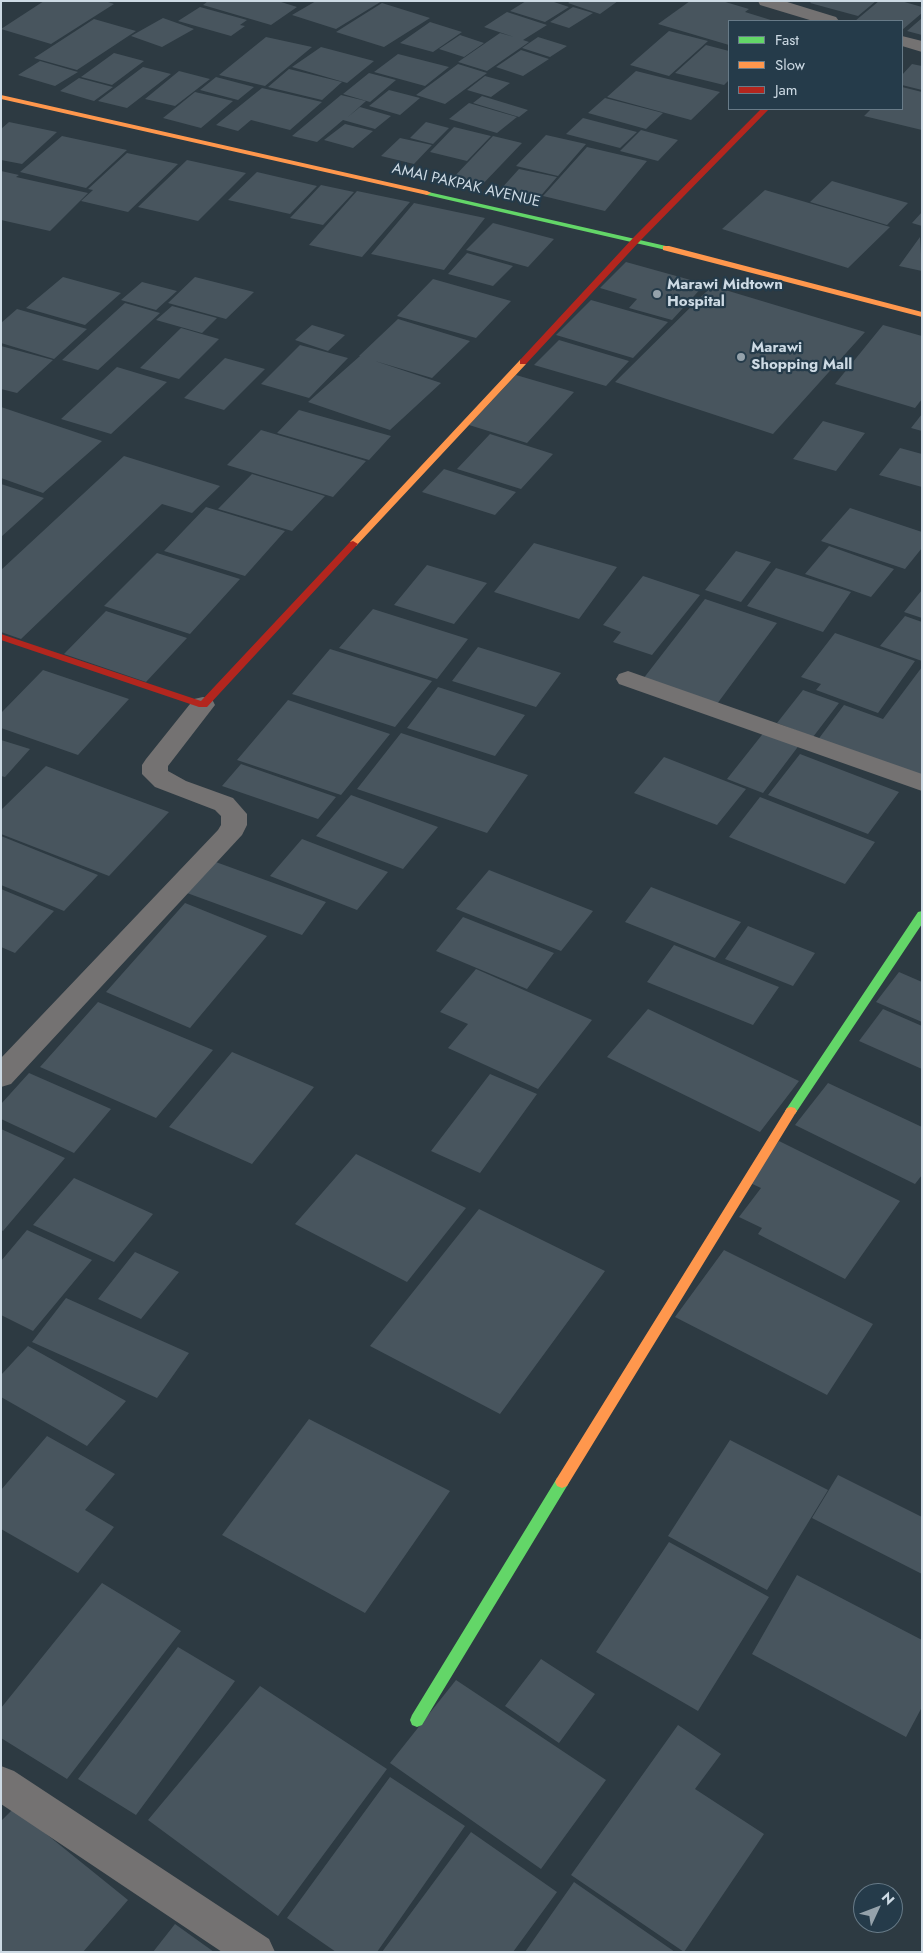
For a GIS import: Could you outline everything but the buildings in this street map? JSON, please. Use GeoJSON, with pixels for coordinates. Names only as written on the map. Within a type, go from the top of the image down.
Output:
{"type":"FeatureCollection","features":[{"type":"Feature","properties":{"kind":"main road","name":"AMAI PAKPAK AVENUE"},"geometry":{"type":"LineString","coordinates":[[1,97],[636,240],[922,315]]}},
{"type":"Feature","properties":{"kind":"main road"},"geometry":{"type":"LineString","coordinates":[[1,637],[203,705],[636,240],[764,110]]}},
{"type":"Feature","properties":{"kind":"main road"},"geometry":{"type":"LineString","coordinates":[[417,1720],[770,1142],[922,915]]}},
{"type":"Feature","properties":{"kind":"street"},"geometry":{"type":"LineString","coordinates":[[766,1],[827,20]]}},
{"type":"Feature","properties":{"kind":"street"},"geometry":{"type":"LineString","coordinates":[[903,41],[922,46]]}},
{"type":"Feature","properties":{"kind":"street"},"geometry":{"type":"LineString","coordinates":[[628,679],[922,783]]}},
{"type":"Feature","properties":{"kind":"street"},"geometry":{"type":"LineString","coordinates":[[1,1076],[229,834],[234,825],[234,814],[224,804],[170,784],[155,774],[155,765],[203,705]]}},
{"type":"Feature","properties":{"kind":"street"},"geometry":{"type":"LineString","coordinates":[[1,1783],[256,1952]]}},
{"type":"Feature","properties":{"kind":"traffic: fast"},"geometry":{"type":"LineString","coordinates":[[427,193],[666,248]]}},
{"type":"Feature","properties":{"kind":"traffic: fast"},"geometry":{"type":"LineString","coordinates":[[791,1111],[922,915]]}},
{"type":"Feature","properties":{"kind":"traffic: fast"},"geometry":{"type":"LineString","coordinates":[[417,1720],[562,1482]]}},
{"type":"Feature","properties":{"kind":"traffic: slow"},"geometry":{"type":"LineString","coordinates":[[1,97],[427,193]]}},
{"type":"Feature","properties":{"kind":"traffic: slow"},"geometry":{"type":"LineString","coordinates":[[666,248],[922,315]]}},
{"type":"Feature","properties":{"kind":"traffic: slow"},"geometry":{"type":"LineString","coordinates":[[353,544],[523,362]]}},
{"type":"Feature","properties":{"kind":"traffic: slow"},"geometry":{"type":"LineString","coordinates":[[562,1482],[791,1111]]}},
{"type":"Feature","properties":{"kind":"traffic: jam"},"geometry":{"type":"LineString","coordinates":[[523,362],[636,240],[764,110]]}},
{"type":"Feature","properties":{"kind":"traffic: jam"},"geometry":{"type":"LineString","coordinates":[[1,637],[203,705],[353,544]]}},
{"type":"Feature","properties":{"kind":"place","name":"Marawi Midtown Hospital"},"geometry":{"type":"Point","coordinates":[657,294]}},
{"type":"Feature","properties":{"kind":"place","name":"Marawi Shopping Mall"},"geometry":{"type":"Point","coordinates":[741,357]}}]}
